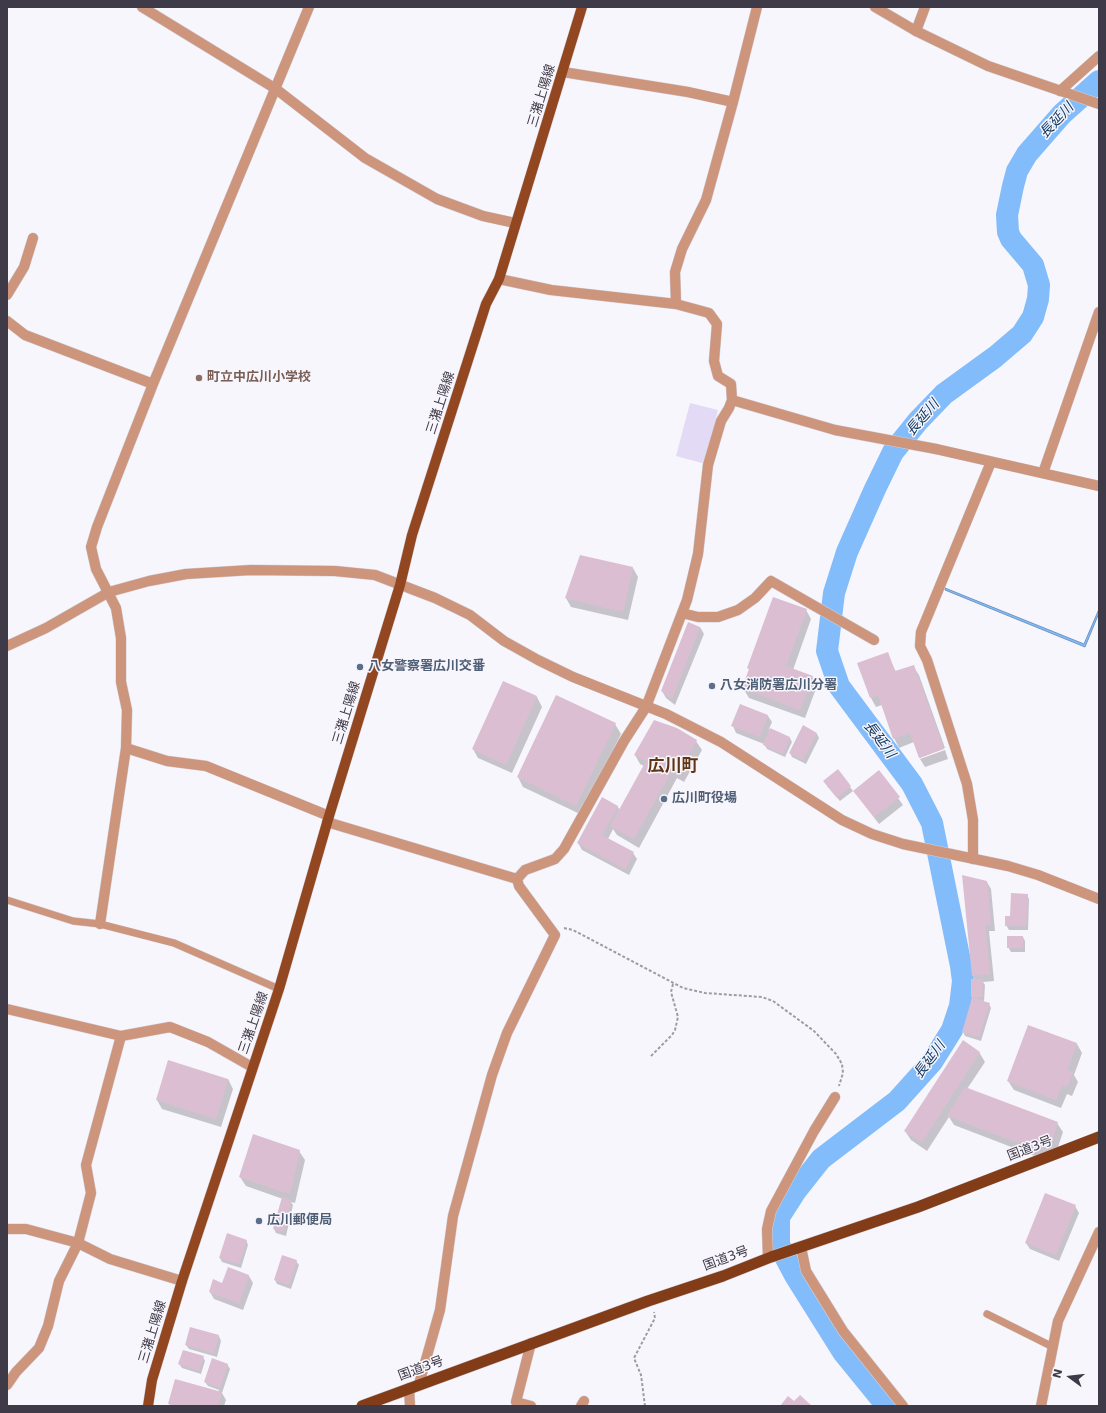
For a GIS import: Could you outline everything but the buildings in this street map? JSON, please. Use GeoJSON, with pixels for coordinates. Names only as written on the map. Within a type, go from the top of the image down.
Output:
{"type":"FeatureCollection","features":[{"type":"Feature","properties":{"kind":"highway","name":"国道3号"},"geometry":{"type":"LineString","coordinates":[[362,1406],[531,1343],[770,1257],[918,1207],[1099,1137]]}},
{"type":"Feature","properties":{"kind":"main road","name":"三潴上陽線"},"geometry":{"type":"LineString","coordinates":[[148,1406],[152,1380],[182,1281],[279,989],[328,819],[400,585],[412,535],[486,304],[499,279],[582,7]]}},
{"type":"Feature","properties":{"kind":"street"},"geometry":{"type":"LineString","coordinates":[[142,7],[276,90],[366,158],[437,199],[483,216],[515,223]]}},
{"type":"Feature","properties":{"kind":"street"},"geometry":{"type":"LineString","coordinates":[[100,924],[126,748],[127,710],[121,682],[121,638],[116,608],[96,569],[92,547],[97,527],[153,384],[276,90],[309,7]]}},
{"type":"Feature","properties":{"kind":"street"},"geometry":{"type":"LineString","coordinates":[[676,304],[675,272],[677,264],[682,249],[706,200],[757,7]]}},
{"type":"Feature","properties":{"kind":"street"},"geometry":{"type":"LineString","coordinates":[[875,7],[916,31],[988,66],[1099,104]]}},
{"type":"Feature","properties":{"kind":"street"},"geometry":{"type":"LineString","coordinates":[[916,31],[924,7]]}},
{"type":"Feature","properties":{"kind":"street"},"geometry":{"type":"LineString","coordinates":[[1063,92],[1099,56]]}},
{"type":"Feature","properties":{"kind":"street"},"geometry":{"type":"LineString","coordinates":[[563,72],[688,92],[733,102]]}},
{"type":"Feature","properties":{"kind":"street"},"geometry":{"type":"LineString","coordinates":[[7,295],[24,267],[33,238]]}},
{"type":"Feature","properties":{"kind":"street"},"geometry":{"type":"LineString","coordinates":[[499,279],[551,290],[676,304],[708,313],[717,324],[714,361],[718,376],[731,384],[732,400],[721,421],[708,465],[698,554],[687,600],[646,707],[624,741],[564,849],[555,859],[525,870],[517,879]]}},
{"type":"Feature","properties":{"kind":"street"},"geometry":{"type":"LineString","coordinates":[[1043,473],[1099,312]]}},
{"type":"Feature","properties":{"kind":"street"},"geometry":{"type":"LineString","coordinates":[[7,321],[25,334],[153,384]]}},
{"type":"Feature","properties":{"kind":"street"},"geometry":{"type":"LineString","coordinates":[[732,400],[835,430],[936,449],[1099,486]]}},
{"type":"Feature","properties":{"kind":"street"},"geometry":{"type":"LineString","coordinates":[[973,859],[973,820],[967,784],[927,660],[920,646],[921,632],[991,462]]}},
{"type":"Feature","properties":{"kind":"street"},"geometry":{"type":"LineString","coordinates":[[7,646],[46,628],[109,592],[149,581],[186,574],[251,570],[335,571],[375,575],[435,598],[470,616],[504,641],[538,660],[646,707],[666,714],[721,742],[842,820],[872,834],[903,844],[1008,866],[1038,875],[1099,899]]}},
{"type":"Feature","properties":{"kind":"street"},"geometry":{"type":"LineString","coordinates":[[682,613],[698,617],[718,617],[738,610],[754,598],[772,581],[874,640]]}},
{"type":"Feature","properties":{"kind":"street"},"geometry":{"type":"LineString","coordinates":[[126,748],[167,761],[206,766],[328,819],[517,879]]}},
{"type":"Feature","properties":{"kind":"street"},"geometry":{"type":"LineString","coordinates":[[410,1406],[414,1386],[440,1310],[454,1216],[492,1075],[507,1033],[555,936],[519,886],[517,879]]}},
{"type":"Feature","properties":{"kind":"street"},"geometry":{"type":"LineString","coordinates":[[7,1009],[121,1036],[170,1027],[208,1042],[252,1067]]}},
{"type":"Feature","properties":{"kind":"street"},"geometry":{"type":"LineString","coordinates":[[7,1385],[16,1372],[39,1348],[48,1326],[59,1281],[78,1244],[91,1193],[86,1165],[121,1036]]}},
{"type":"Feature","properties":{"kind":"street"},"geometry":{"type":"LineString","coordinates":[[770,1257],[767,1229],[771,1211],[814,1131],[835,1097]]}},
{"type":"Feature","properties":{"kind":"street"},"geometry":{"type":"LineString","coordinates":[[7,1229],[26,1229],[78,1244],[110,1259],[182,1281]]}},
{"type":"Feature","properties":{"kind":"street"},"geometry":{"type":"LineString","coordinates":[[1041,1406],[1058,1321],[1099,1232]]}},
{"type":"Feature","properties":{"kind":"street"},"geometry":{"type":"LineString","coordinates":[[798,1248],[806,1271],[844,1331],[903,1406]]}},
{"type":"Feature","properties":{"kind":"street"},"geometry":{"type":"LineString","coordinates":[[531,1343],[516,1402],[531,1406]]}},
{"type":"Feature","properties":{"kind":"lane"},"geometry":{"type":"LineString","coordinates":[[7,900],[73,922],[100,924],[174,943],[279,989]]}},
{"type":"Feature","properties":{"kind":"lane"},"geometry":{"type":"LineString","coordinates":[[987,1314],[1053,1347]]}},
{"type":"Feature","properties":{"kind":"path"},"geometry":{"type":"LineString","coordinates":[[555,936],[563,927],[573,930],[664,977],[673,984],[705,993],[762,997],[773,1001],[814,1031],[836,1054],[842,1064],[843,1073],[835,1097]]}},
{"type":"Feature","properties":{"kind":"path"},"geometry":{"type":"LineString","coordinates":[[651,1056],[675,1030],[678,1018],[671,992],[673,984]]}},
{"type":"Feature","properties":{"kind":"path"},"geometry":{"type":"LineString","coordinates":[[645,1406],[641,1375],[634,1358],[655,1318],[654,1310]]}},
{"type":"Feature","properties":{"kind":"shaded area"},"geometry":{"type":"Polygon","coordinates":[[[690,403],[718,410],[706,461],[702,463],[676,456],[690,403]]]}},
{"type":"Feature","properties":{"kind":"water"},"geometry":{"type":"Polygon","coordinates":[[[945,588],[1084,644],[1099,609],[1099,613],[1085,647],[945,590],[945,588]]]}},
{"type":"Feature","properties":{"kind":"waterway","name":"長延川"},"geometry":{"type":"LineString","coordinates":[[887,1406],[843,1352],[796,1277],[779,1245],[779,1217],[795,1192],[821,1159],[897,1101],[932,1062],[952,1030],[960,1006],[963,981],[932,823],[912,784],[839,686],[827,651],[834,593],[847,552],[893,452],[918,421],[944,394],[995,357],[1022,334],[1033,317],[1038,299],[1039,285],[1033,265],[1011,239],[1008,232],[1007,215],[1017,171],[1027,154],[1062,114],[1099,81]]}},
{"type":"Feature","properties":{"kind":"place","name":"町立中広川小学校"},"geometry":{"type":"Point","coordinates":[199,378]}},
{"type":"Feature","properties":{"kind":"place","name":"八女警察署広川交番"},"geometry":{"type":"Point","coordinates":[360,667]}},
{"type":"Feature","properties":{"kind":"place","name":"八女消防署広川分署"},"geometry":{"type":"Point","coordinates":[712,686]}},
{"type":"Feature","properties":{"kind":"place","name":"広川町役場"},"geometry":{"type":"Point","coordinates":[664,799]}},
{"type":"Feature","properties":{"kind":"place","name":"広川郵便局"},"geometry":{"type":"Point","coordinates":[259,1221]}},
{"type":"Feature","properties":{"kind":"district","name":"広川町"},"geometry":{"type":"Point","coordinates":[673,767]}}]}
